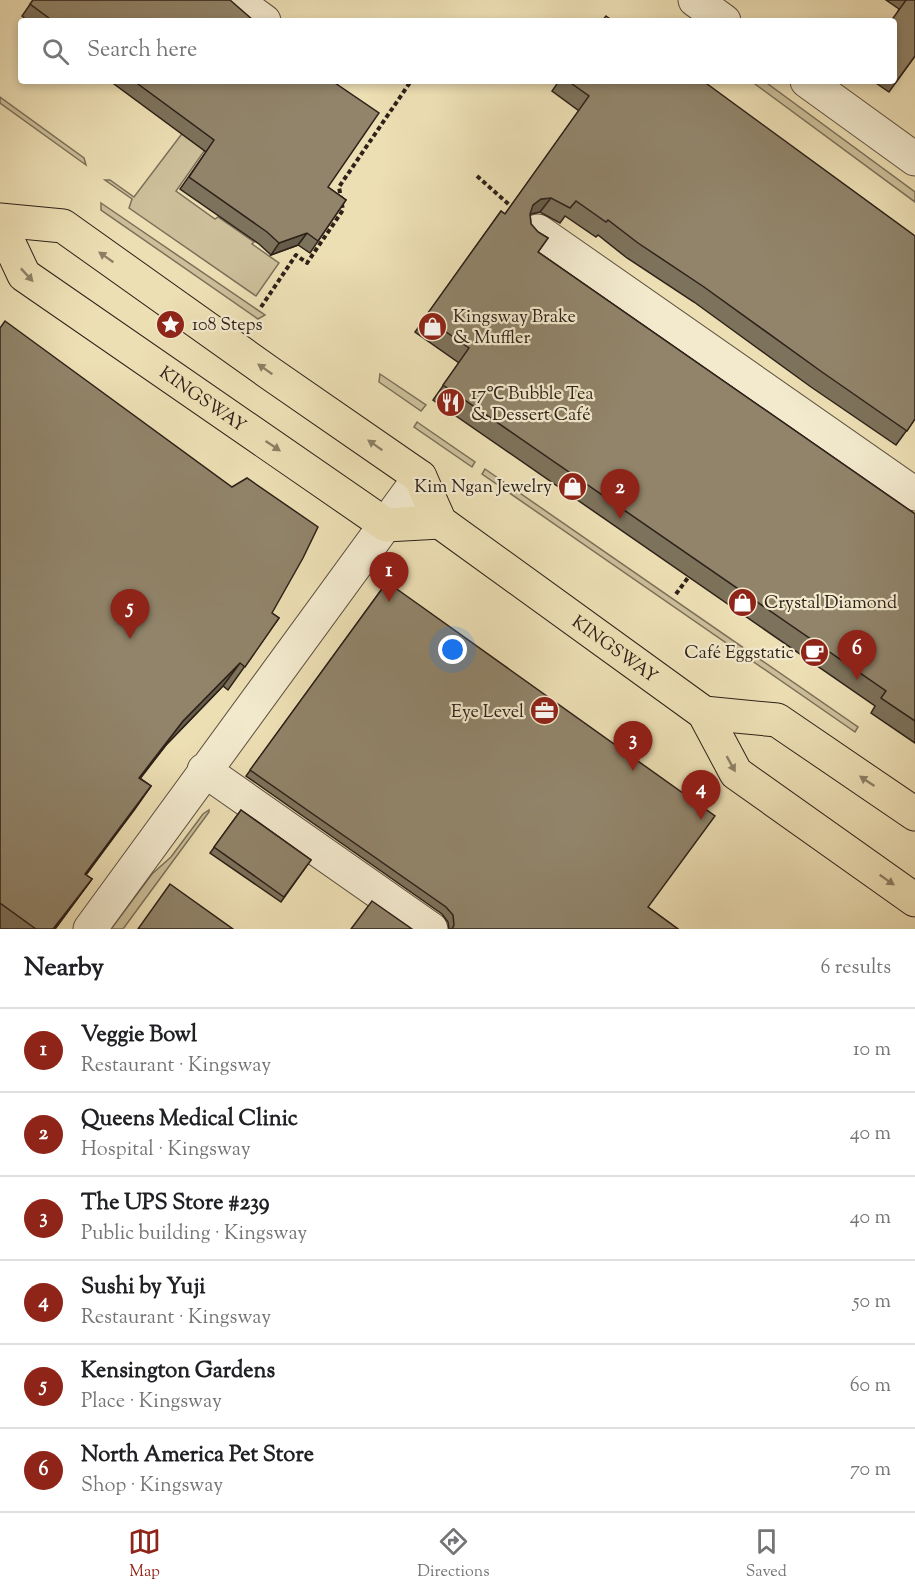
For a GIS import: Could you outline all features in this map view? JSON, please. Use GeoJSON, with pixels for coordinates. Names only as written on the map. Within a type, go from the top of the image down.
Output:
{"type":"FeatureCollection","features":[{"type":"Feature","properties":{"kind":"main road","name":"KINGSWAY"},"geometry":{"type":"LineString","coordinates":[[386,525],[24,275],[0,222],[63,226],[420,477]]}},
{"type":"Feature","properties":{"kind":"main road"},"geometry":{"type":"LineString","coordinates":[[386,525],[440,522],[420,477]]}},
{"type":"Feature","properties":{"kind":"main road","name":"KINGSWAY"},"geometry":{"type":"LineString","coordinates":[[440,522],[704,713],[736,773],[915,900]]}},
{"type":"Feature","properties":{"kind":"main road"},"geometry":{"type":"LineString","coordinates":[[704,713],[777,720],[915,814]]}},
{"type":"Feature","properties":{"kind":"street"},"geometry":{"type":"LineString","coordinates":[[235,0],[260,18]]}},
{"type":"Feature","properties":{"kind":"street"},"geometry":{"type":"LineString","coordinates":[[694,0],[720,18]]}},
{"type":"Feature","properties":{"kind":"street"},"geometry":{"type":"LineString","coordinates":[[811,84],[915,159]]}},
{"type":"Feature","properties":{"kind":"street"},"geometry":{"type":"LineString","coordinates":[[538,231],[913,489]]}},
{"type":"Feature","properties":{"kind":"street"},"geometry":{"type":"LineString","coordinates":[[90,929],[420,477]]}},
{"type":"Feature","properties":{"kind":"street"},"geometry":{"type":"LineString","coordinates":[[204,770],[431,929]]}},
{"type":"Feature","properties":{"kind":"path"},"geometry":{"type":"LineString","coordinates":[[261,307],[296,255],[307,263],[343,210],[339,187],[409,84]]}},
{"type":"Feature","properties":{"kind":"path"},"geometry":{"type":"LineString","coordinates":[[477,176],[538,231]]}},
{"type":"Feature","properties":{"kind":"path"},"geometry":{"type":"LineString","coordinates":[[676,594],[690,574]]}},
{"type":"Feature","properties":{"kind":"shaded area"},"geometry":{"type":"Polygon","coordinates":[[[755,84],[768,84],[915,192],[915,202],[755,84]]]}},
{"type":"Feature","properties":{"kind":"shaded area"},"geometry":{"type":"Polygon","coordinates":[[[0,97],[84,158],[86,165],[0,103],[0,97]]]}},
{"type":"Feature","properties":{"kind":"shaded area"},"geometry":{"type":"Polygon","coordinates":[[[209,98],[231,113],[176,191],[215,219],[218,217],[254,242],[252,244],[279,263],[256,296],[129,208],[132,199],[105,180],[110,180],[134,197],[209,98]]]}},
{"type":"Feature","properties":{"kind":"shaded area"},"geometry":{"type":"Polygon","coordinates":[[[101,203],[265,315],[258,319],[101,210],[101,203]]]}},
{"type":"Feature","properties":{"kind":"shaded area"},"geometry":{"type":"Polygon","coordinates":[[[380,374],[426,405],[421,411],[379,382],[380,374]]]}},
{"type":"Feature","properties":{"kind":"shaded area"},"geometry":{"type":"Polygon","coordinates":[[[417,422],[475,462],[472,467],[414,427],[417,422]]]}},
{"type":"Feature","properties":{"kind":"shaded area"},"geometry":{"type":"Polygon","coordinates":[[[485,469],[858,727],[855,732],[482,474],[485,469]]]}},
{"type":"Feature","properties":{"kind":"shaded area"},"geometry":{"type":"Polygon","coordinates":[[[209,810],[123,929],[111,929],[152,874],[171,857],[203,814],[209,810]]]}},
{"type":"Feature","properties":{"kind":"building"},"geometry":{"type":"Polygon","coordinates":[[[33,0],[230,0],[251,18],[49,18],[30,4],[33,0]]]}},
{"type":"Feature","properties":{"kind":"building"},"geometry":{"type":"Polygon","coordinates":[[[906,0],[915,0],[915,56],[897,81],[897,18],[893,18],[906,0]]]}},
{"type":"Feature","properties":{"kind":"building"},"geometry":{"type":"Polygon","coordinates":[[[138,84],[336,84],[379,113],[328,187],[346,200],[318,241],[307,233],[279,243],[189,177],[214,140],[138,84]]]}},
{"type":"Feature","properties":{"kind":"building"},"geometry":{"type":"Polygon","coordinates":[[[572,84],[707,84],[915,236],[915,419],[907,431],[608,220],[606,222],[576,201],[570,208],[551,198],[541,199],[533,205],[530,214],[531,224],[548,238],[538,252],[915,514],[915,721],[881,698],[886,691],[443,385],[469,348],[425,317],[501,211],[505,214],[589,96],[572,84]]]}},
{"type":"Feature","properties":{"kind":"building"},"geometry":{"type":"Polygon","coordinates":[[[5,321],[232,487],[247,478],[318,527],[272,613],[279,618],[245,667],[240,663],[183,721],[139,778],[151,786],[85,874],[92,879],[53,929],[36,929],[0,903],[0,328],[5,321]]]}},
{"type":"Feature","properties":{"kind":"building"},"geometry":{"type":"Polygon","coordinates":[[[387,582],[715,816],[648,907],[678,929],[452,929],[453,915],[446,907],[250,770],[387,582]]]}},
{"type":"Feature","properties":{"kind":"building"},"geometry":{"type":"Polygon","coordinates":[[[241,810],[311,860],[284,897],[214,847],[241,810]]]}},
{"type":"Feature","properties":{"kind":"building"},"geometry":{"type":"Polygon","coordinates":[[[170,884],[233,929],[138,929],[170,884]]]}},
{"type":"Feature","properties":{"kind":"building"},"geometry":{"type":"Polygon","coordinates":[[[372,901],[412,929],[351,929],[372,901]]]}},
{"type":"Feature","properties":{"kind":"place","name":"108 Steps"},"geometry":{"type":"Point","coordinates":[171,324]}},
{"type":"Feature","properties":{"kind":"place","name":"Kingsway Brake & Muffler"},"geometry":{"type":"Point","coordinates":[432,326]}},
{"type":"Feature","properties":{"kind":"place","name":"17℃ Bubble Tea & Dessert Café"},"geometry":{"type":"Point","coordinates":[450,403]}},
{"type":"Feature","properties":{"kind":"place","name":"Kim Ngan Jewelry"},"geometry":{"type":"Point","coordinates":[573,486]}},
{"type":"Feature","properties":{"kind":"place","name":"Queens Medical Clinic"},"geometry":{"type":"Point","coordinates":[620,519]}},
{"type":"Feature","properties":{"kind":"place","name":"Veggie Bowl"},"geometry":{"type":"Point","coordinates":[389,602]}},
{"type":"Feature","properties":{"kind":"place","name":"Crystal Diamond"},"geometry":{"type":"Point","coordinates":[743,602]}},
{"type":"Feature","properties":{"kind":"place","name":"Kensington Gardens"},"geometry":{"type":"Point","coordinates":[130,639]}},
{"type":"Feature","properties":{"kind":"place","name":"Café Eggstatic"},"geometry":{"type":"Point","coordinates":[815,652]}},
{"type":"Feature","properties":{"kind":"place","name":"North America Pet Store"},"geometry":{"type":"Point","coordinates":[857,680]}},
{"type":"Feature","properties":{"kind":"place","name":"Eye Level"},"geometry":{"type":"Point","coordinates":[545,711]}},
{"type":"Feature","properties":{"kind":"place","name":"The UPS Store #239"},"geometry":{"type":"Point","coordinates":[633,771]}},
{"type":"Feature","properties":{"kind":"place","name":"Sushi by Yuji"},"geometry":{"type":"Point","coordinates":[701,820]}}]}
